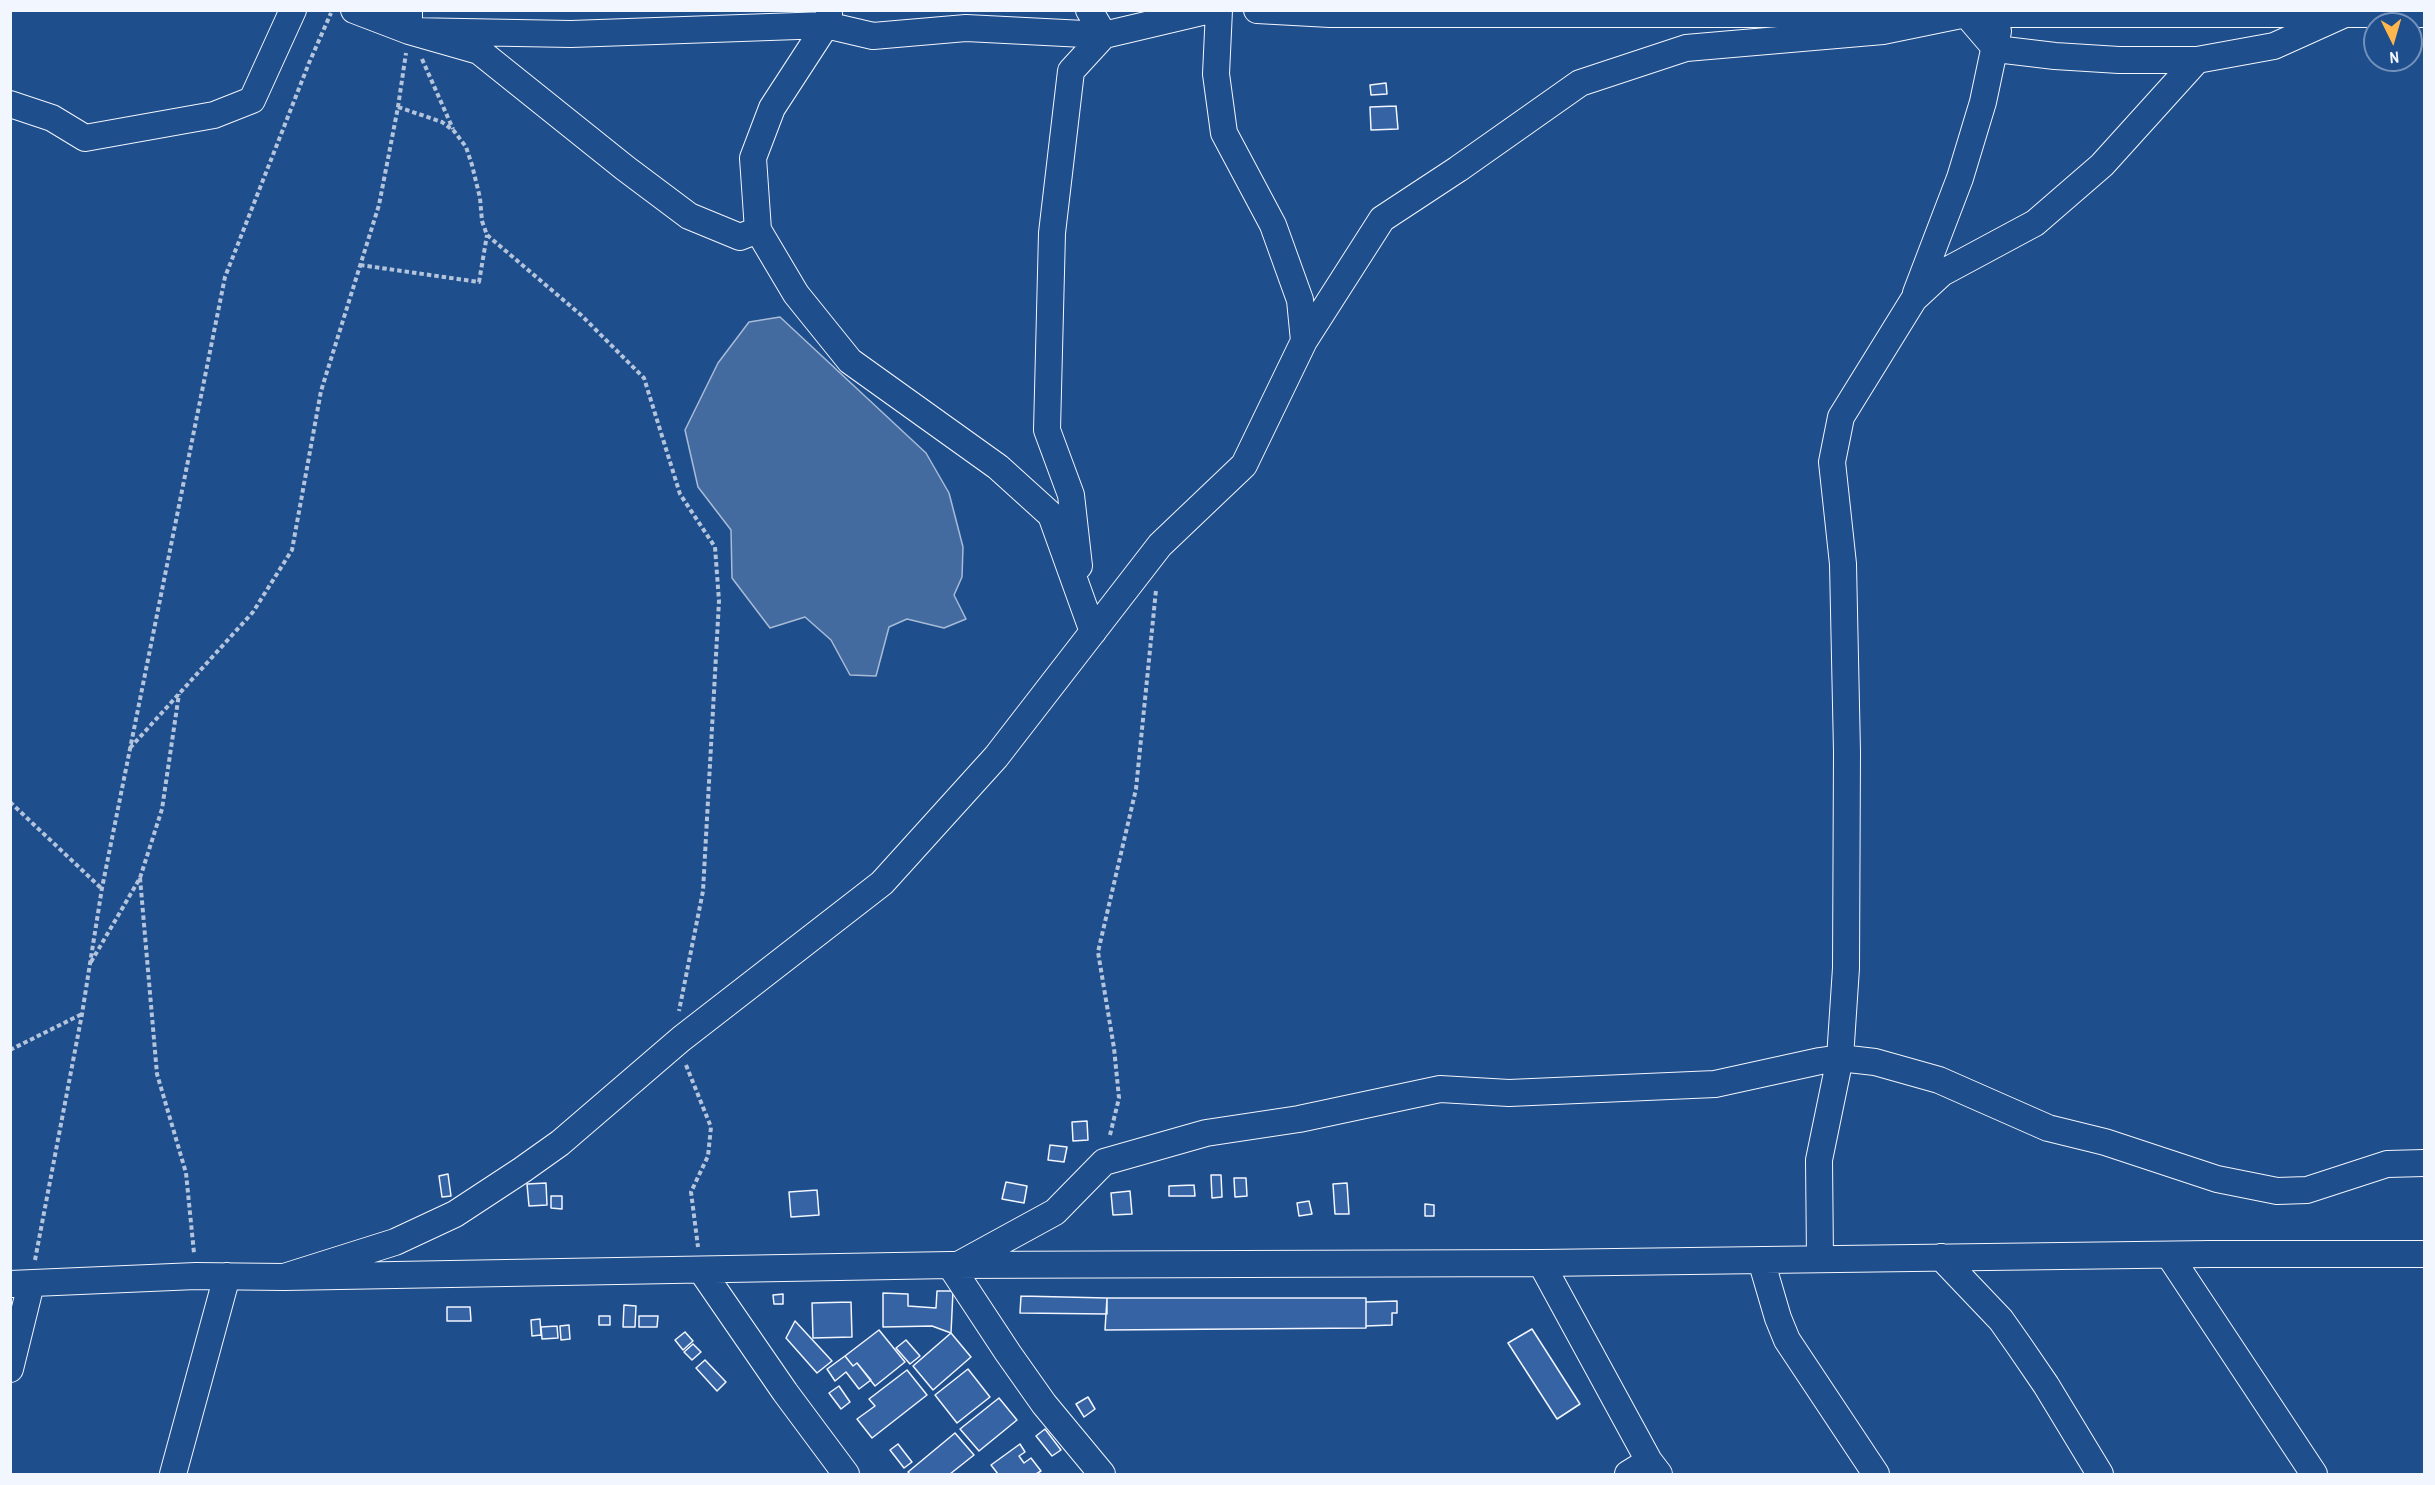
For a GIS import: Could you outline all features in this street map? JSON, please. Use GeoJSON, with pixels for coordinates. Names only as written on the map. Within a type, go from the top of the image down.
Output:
{"type":"FeatureCollection","features":[{"type":"Feature","properties":{"kind":"street"},"geometry":{"type":"LineString","coordinates":[[10,104],[52,118],[85,138],[214,115],[252,100],[293,10]]}},
{"type":"Feature","properties":{"kind":"street"},"geometry":{"type":"LineString","coordinates":[[354,10],[409,21],[571,34],[828,18],[873,36],[966,28],[1104,35],[1210,10]]}},
{"type":"Feature","properties":{"kind":"street"},"geometry":{"type":"LineString","coordinates":[[854,10],[873,36]]}},
{"type":"Feature","properties":{"kind":"street"},"geometry":{"type":"LineString","coordinates":[[1089,10],[1104,35]]}},
{"type":"Feature","properties":{"kind":"street"},"geometry":{"type":"LineString","coordinates":[[1219,10],[1216,74],[1224,133],[1273,225],[1300,300],[1304,341]]}},
{"type":"Feature","properties":{"kind":"street"},"geometry":{"type":"LineString","coordinates":[[1257,10],[2424,14]]}},
{"type":"Feature","properties":{"kind":"street"},"geometry":{"type":"LineString","coordinates":[[1966,14],[1996,49],[2119,60],[2197,60],[2274,46],[2344,12]]}},
{"type":"Feature","properties":{"kind":"street"},"geometry":{"type":"LineString","coordinates":[[284,1276],[395,1242],[455,1214],[560,1143],[681,1039],[882,883],[996,757],[1160,544],[1244,465],[1304,341],[1382,219],[1458,169],[1580,83],[1686,48],[1882,31],[1966,14]]}},
{"type":"Feature","properties":{"kind":"street"},"geometry":{"type":"LineString","coordinates":[[1820,1259],[1819,1160],[1840,1059],[1846,968],[1847,752],[1842,564],[1832,462],[1841,417],[1914,299],[1960,178],[1996,49],[2000,14]]}},
{"type":"Feature","properties":{"kind":"street"},"geometry":{"type":"LineString","coordinates":[[828,18],[772,108],[753,158],[758,230],[796,294],[850,361],[998,466],[1051,515],[1093,632]]}},
{"type":"Feature","properties":{"kind":"street"},"geometry":{"type":"LineString","coordinates":[[409,21],[479,51],[689,216],[740,237],[758,230]]}},
{"type":"Feature","properties":{"kind":"street"},"geometry":{"type":"LineString","coordinates":[[1084,605],[1071,495],[1047,430],[1052,233],[1071,71],[1104,35]]}},
{"type":"Feature","properties":{"kind":"street"},"geometry":{"type":"LineString","coordinates":[[1914,299],[1942,273],[2035,223],[2102,165],[2197,60]]}},
{"type":"Feature","properties":{"kind":"street"},"geometry":{"type":"LineString","coordinates":[[954,1265],[1055,1212],[1104,1162],[1206,1133],[1299,1119],[1440,1089],[1509,1093],[1715,1084],[1820,1061],[1840,1059],[1875,1062],[1939,1080],[2049,1128],[2105,1142],[2217,1179],[2277,1191],[2307,1190],[2387,1164],[2424,1163]]}},
{"type":"Feature","properties":{"kind":"street"},"geometry":{"type":"LineString","coordinates":[[10,1369],[21,1284],[196,1276],[954,1265],[1541,1263],[1941,1257],[2424,1254]]}},
{"type":"Feature","properties":{"kind":"street"},"geometry":{"type":"LineString","coordinates":[[2169,1255],[2314,1474]]}},
{"type":"Feature","properties":{"kind":"street"},"geometry":{"type":"LineString","coordinates":[[1941,1257],[2001,1320],[2100,1474]]}},
{"type":"Feature","properties":{"kind":"street"},"geometry":{"type":"LineString","coordinates":[[1761,1260],[1787,1340],[1876,1474]]}},
{"type":"Feature","properties":{"kind":"street"},"geometry":{"type":"LineString","coordinates":[[1541,1263],[1645,1470]]}},
{"type":"Feature","properties":{"kind":"street"},"geometry":{"type":"LineString","coordinates":[[954,1265],[1038,1396],[1102,1474]]}},
{"type":"Feature","properties":{"kind":"street"},"geometry":{"type":"LineString","coordinates":[[701,1269],[785,1392],[846,1474]]}},
{"type":"Feature","properties":{"kind":"street"},"geometry":{"type":"LineString","coordinates":[[173,1474],[226,1276]]}},
{"type":"Feature","properties":{"kind":"path"},"geometry":{"type":"LineString","coordinates":[[21,1284],[82,1014],[102,888],[225,277],[332,10]]}},
{"type":"Feature","properties":{"kind":"path"},"geometry":{"type":"LineString","coordinates":[[130,748],[253,612],[292,550],[321,392],[379,205],[398,107],[409,21]]}},
{"type":"Feature","properties":{"kind":"path"},"geometry":{"type":"LineString","coordinates":[[360,265],[479,282],[487,235],[482,221],[480,198],[472,165],[466,147],[454,131],[409,21]]}},
{"type":"Feature","properties":{"kind":"path"},"geometry":{"type":"LineString","coordinates":[[398,107],[442,122],[454,131]]}},
{"type":"Feature","properties":{"kind":"path"},"geometry":{"type":"LineString","coordinates":[[487,235],[580,315],[644,378],[680,494],[715,547],[719,601],[703,891],[676,1022],[688,1073],[711,1127],[708,1156],[691,1192],[701,1269]]}},
{"type":"Feature","properties":{"kind":"path"},"geometry":{"type":"LineString","coordinates":[[1104,1162],[1119,1098],[1114,1048],[1098,952],[1136,789],[1160,544]]}},
{"type":"Feature","properties":{"kind":"path"},"geometry":{"type":"LineString","coordinates":[[89,964],[140,878],[162,808],[180,693]]}},
{"type":"Feature","properties":{"kind":"path"},"geometry":{"type":"LineString","coordinates":[[10,802],[102,888]]}},
{"type":"Feature","properties":{"kind":"path"},"geometry":{"type":"LineString","coordinates":[[140,878],[157,1074],[186,1173],[196,1276]]}},
{"type":"Feature","properties":{"kind":"path"},"geometry":{"type":"LineString","coordinates":[[10,1050],[82,1014]]}},
{"type":"Feature","properties":{"kind":"water"},"geometry":{"type":"Polygon","coordinates":[[[780,317],[926,453],[949,493],[963,547],[962,577],[954,595],[966,619],[944,628],[907,619],[889,627],[876,676],[850,675],[831,640],[805,617],[770,628],[732,578],[731,530],[698,487],[685,430],[718,363],[749,322],[780,317]]]}},
{"type":"Feature","properties":{"kind":"building"},"geometry":{"type":"Polygon","coordinates":[[[1386,83],[1387,94],[1371,95],[1370,85],[1386,83]]]}},
{"type":"Feature","properties":{"kind":"building"},"geometry":{"type":"Polygon","coordinates":[[[1396,106],[1398,129],[1371,130],[1370,107],[1396,106]]]}},
{"type":"Feature","properties":{"kind":"building"},"geometry":{"type":"Polygon","coordinates":[[[1087,1121],[1088,1140],[1073,1141],[1072,1122],[1087,1121]]]}},
{"type":"Feature","properties":{"kind":"building"},"geometry":{"type":"Polygon","coordinates":[[[1050,1145],[1067,1147],[1064,1162],[1048,1160],[1050,1145]]]}},
{"type":"Feature","properties":{"kind":"building"},"geometry":{"type":"Polygon","coordinates":[[[448,1174],[451,1196],[442,1197],[439,1176],[448,1174]]]}},
{"type":"Feature","properties":{"kind":"building"},"geometry":{"type":"Polygon","coordinates":[[[1211,1175],[1221,1175],[1222,1197],[1212,1198],[1211,1175]]]}},
{"type":"Feature","properties":{"kind":"building"},"geometry":{"type":"Polygon","coordinates":[[[1234,1178],[1246,1178],[1247,1196],[1235,1197],[1234,1178]]]}},
{"type":"Feature","properties":{"kind":"building"},"geometry":{"type":"Polygon","coordinates":[[[1006,1182],[1027,1186],[1024,1203],[1002,1199],[1006,1182]]]}},
{"type":"Feature","properties":{"kind":"building"},"geometry":{"type":"Polygon","coordinates":[[[546,1183],[547,1205],[529,1206],[527,1184],[546,1183]]]}},
{"type":"Feature","properties":{"kind":"building"},"geometry":{"type":"Polygon","coordinates":[[[1347,1183],[1349,1214],[1335,1214],[1333,1184],[1347,1183]]]}},
{"type":"Feature","properties":{"kind":"building"},"geometry":{"type":"Polygon","coordinates":[[[1194,1185],[1195,1196],[1169,1196],[1169,1186],[1194,1185]]]}},
{"type":"Feature","properties":{"kind":"building"},"geometry":{"type":"Polygon","coordinates":[[[817,1190],[819,1215],[791,1217],[789,1192],[817,1190]]]}},
{"type":"Feature","properties":{"kind":"building"},"geometry":{"type":"Polygon","coordinates":[[[1130,1191],[1132,1214],[1113,1215],[1111,1193],[1130,1191]]]}},
{"type":"Feature","properties":{"kind":"building"},"geometry":{"type":"Polygon","coordinates":[[[551,1196],[562,1196],[562,1209],[551,1208],[551,1196]]]}},
{"type":"Feature","properties":{"kind":"building"},"geometry":{"type":"Polygon","coordinates":[[[1309,1201],[1312,1214],[1299,1216],[1297,1203],[1309,1201]]]}},
{"type":"Feature","properties":{"kind":"building"},"geometry":{"type":"Polygon","coordinates":[[[1425,1204],[1434,1205],[1434,1216],[1425,1216],[1425,1204]]]}},
{"type":"Feature","properties":{"kind":"building"},"geometry":{"type":"Polygon","coordinates":[[[937,1291],[953,1291],[951,1333],[932,1326],[883,1327],[883,1293],[908,1294],[908,1306],[936,1308],[937,1291]]]}},
{"type":"Feature","properties":{"kind":"building"},"geometry":{"type":"Polygon","coordinates":[[[783,1294],[783,1304],[774,1304],[773,1295],[783,1294]]]}},
{"type":"Feature","properties":{"kind":"building"},"geometry":{"type":"Polygon","coordinates":[[[1021,1296],[1107,1298],[1107,1314],[1020,1313],[1021,1296]]]}},
{"type":"Feature","properties":{"kind":"building"},"geometry":{"type":"Polygon","coordinates":[[[1107,1298],[1366,1298],[1366,1328],[1105,1330],[1107,1298]]]}},
{"type":"Feature","properties":{"kind":"building"},"geometry":{"type":"Polygon","coordinates":[[[1397,1301],[1397,1313],[1392,1313],[1392,1325],[1366,1326],[1366,1302],[1397,1301]]]}},
{"type":"Feature","properties":{"kind":"building"},"geometry":{"type":"Polygon","coordinates":[[[851,1302],[852,1337],[813,1338],[812,1303],[851,1302]]]}},
{"type":"Feature","properties":{"kind":"building"},"geometry":{"type":"Polygon","coordinates":[[[624,1305],[636,1306],[635,1327],[623,1327],[624,1305]]]}},
{"type":"Feature","properties":{"kind":"building"},"geometry":{"type":"Polygon","coordinates":[[[447,1307],[470,1307],[471,1321],[447,1321],[447,1307]]]}},
{"type":"Feature","properties":{"kind":"building"},"geometry":{"type":"Polygon","coordinates":[[[599,1316],[610,1316],[610,1325],[599,1325],[599,1316]]]}},
{"type":"Feature","properties":{"kind":"building"},"geometry":{"type":"Polygon","coordinates":[[[639,1316],[658,1316],[657,1327],[639,1327],[639,1316]]]}},
{"type":"Feature","properties":{"kind":"building"},"geometry":{"type":"Polygon","coordinates":[[[540,1319],[541,1335],[532,1336],[531,1320],[540,1319]]]}},
{"type":"Feature","properties":{"kind":"building"},"geometry":{"type":"Polygon","coordinates":[[[795,1321],[832,1361],[817,1373],[786,1338],[795,1321]]]}},
{"type":"Feature","properties":{"kind":"building"},"geometry":{"type":"Polygon","coordinates":[[[569,1325],[570,1339],[561,1340],[560,1326],[569,1325]]]}},
{"type":"Feature","properties":{"kind":"building"},"geometry":{"type":"Polygon","coordinates":[[[557,1326],[558,1338],[542,1339],[541,1327],[557,1326]]]}},
{"type":"Feature","properties":{"kind":"building"},"geometry":{"type":"Polygon","coordinates":[[[1532,1329],[1580,1404],[1557,1419],[1508,1343],[1532,1329]]]}},
{"type":"Feature","properties":{"kind":"building"},"geometry":{"type":"Polygon","coordinates":[[[879,1330],[905,1362],[875,1386],[857,1363],[853,1366],[845,1356],[879,1330]]]}},
{"type":"Feature","properties":{"kind":"building"},"geometry":{"type":"Polygon","coordinates":[[[685,1332],[693,1341],[683,1350],[675,1340],[685,1332]]]}},
{"type":"Feature","properties":{"kind":"building"},"geometry":{"type":"Polygon","coordinates":[[[951,1333],[971,1357],[933,1390],[913,1366],[951,1333]]]}},
{"type":"Feature","properties":{"kind":"building"},"geometry":{"type":"Polygon","coordinates":[[[906,1340],[920,1356],[910,1364],[896,1348],[906,1340]]]}},
{"type":"Feature","properties":{"kind":"building"},"geometry":{"type":"Polygon","coordinates":[[[693,1344],[701,1352],[692,1360],[684,1352],[693,1344]]]}},
{"type":"Feature","properties":{"kind":"building"},"geometry":{"type":"Polygon","coordinates":[[[845,1356],[853,1366],[857,1363],[871,1380],[859,1389],[846,1372],[835,1381],[827,1369],[845,1356]]]}},
{"type":"Feature","properties":{"kind":"building"},"geometry":{"type":"Polygon","coordinates":[[[705,1360],[726,1382],[717,1391],[696,1368],[705,1360]]]}},
{"type":"Feature","properties":{"kind":"building"},"geometry":{"type":"Polygon","coordinates":[[[968,1369],[990,1397],[957,1423],[935,1395],[968,1369]]]}},
{"type":"Feature","properties":{"kind":"building"},"geometry":{"type":"Polygon","coordinates":[[[907,1370],[927,1395],[872,1438],[857,1419],[875,1406],[869,1399],[907,1370]]]}},
{"type":"Feature","properties":{"kind":"building"},"geometry":{"type":"Polygon","coordinates":[[[839,1386],[850,1402],[841,1409],[829,1393],[839,1386]]]}},
{"type":"Feature","properties":{"kind":"building"},"geometry":{"type":"Polygon","coordinates":[[[1088,1397],[1095,1409],[1084,1417],[1076,1404],[1088,1397]]]}},
{"type":"Feature","properties":{"kind":"building"},"geometry":{"type":"Polygon","coordinates":[[[999,1398],[1017,1420],[979,1451],[960,1429],[999,1398]]]}},
{"type":"Feature","properties":{"kind":"building"},"geometry":{"type":"Polygon","coordinates":[[[1045,1429],[1061,1450],[1052,1456],[1036,1436],[1045,1429]]]}},
{"type":"Feature","properties":{"kind":"building"},"geometry":{"type":"Polygon","coordinates":[[[955,1433],[974,1455],[950,1474],[910,1474],[908,1472],[955,1433]]]}},
{"type":"Feature","properties":{"kind":"building"},"geometry":{"type":"Polygon","coordinates":[[[898,1444],[912,1462],[904,1468],[890,1450],[898,1444]]]}},
{"type":"Feature","properties":{"kind":"building"},"geometry":{"type":"Polygon","coordinates":[[[1020,1444],[1025,1452],[1019,1456],[1024,1463],[1031,1458],[1041,1471],[1036,1474],[998,1474],[991,1465],[1020,1444]]]}}]}
